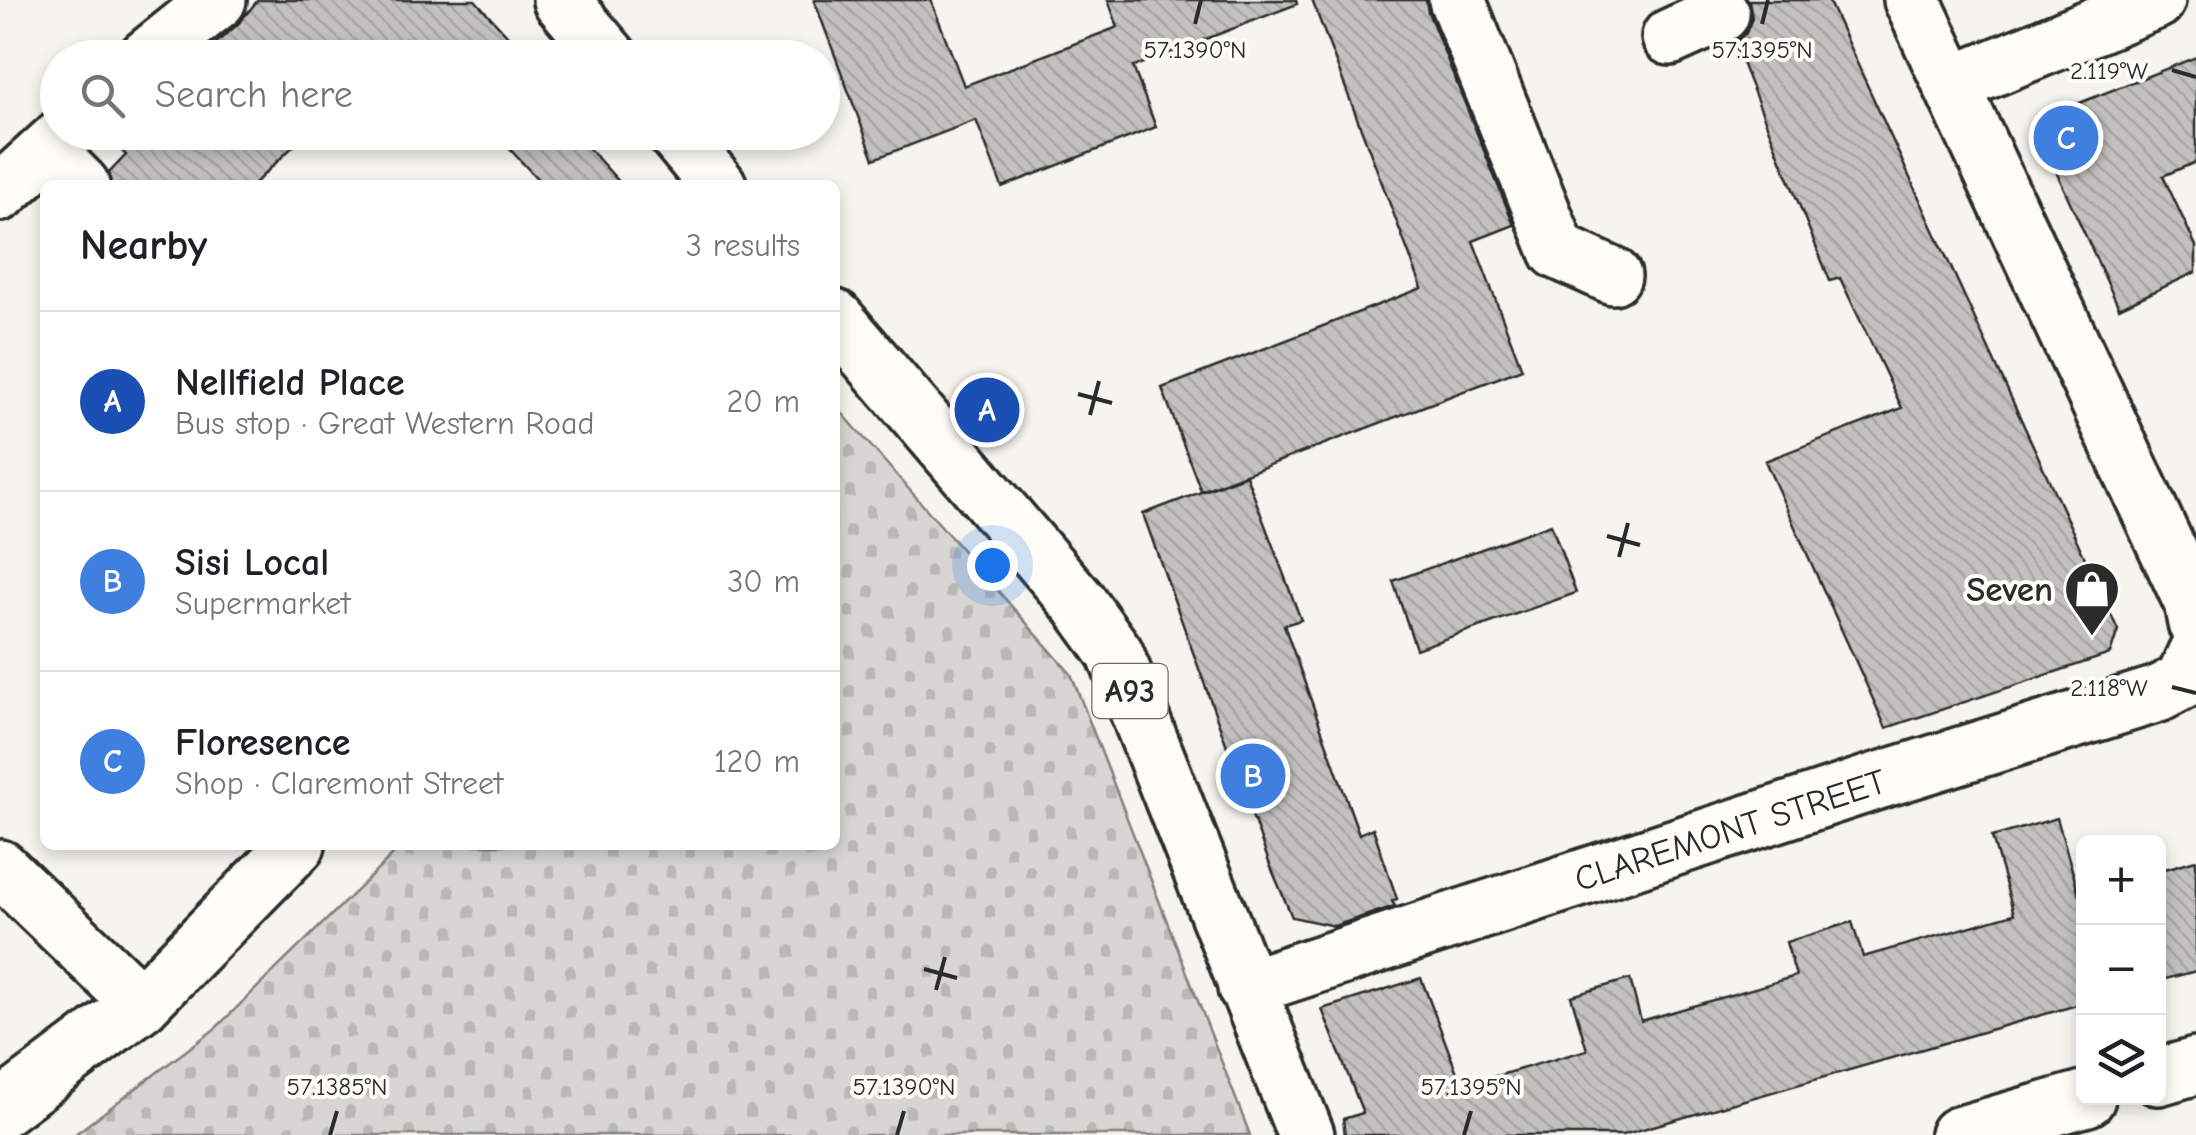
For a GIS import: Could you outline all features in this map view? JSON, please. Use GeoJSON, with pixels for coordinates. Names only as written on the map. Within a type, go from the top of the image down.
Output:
{"type":"FeatureCollection","features":[{"type":"Feature","properties":{"kind":"street"},"geometry":{"type":"LineString","coordinates":[[168,40],[218,0]]}},
{"type":"Feature","properties":{"kind":"street"},"geometry":{"type":"LineString","coordinates":[[561,0],[595,40]]}},
{"type":"Feature","properties":{"kind":"street"},"geometry":{"type":"LineString","coordinates":[[1457,0],[1558,251],[1613,276]]}},
{"type":"Feature","properties":{"kind":"street","name":"CLAREMONT STREET"},"geometry":{"type":"LineString","coordinates":[[1246,988],[2158,694],[2183,682],[2195,620],[1912,0]]}},
{"type":"Feature","properties":{"kind":"street"},"geometry":{"type":"LineString","coordinates":[[1952,86],[2157,0]]}},
{"type":"Feature","properties":{"kind":"street"},"geometry":{"type":"LineString","coordinates":[[1670,37],[1721,14]]}},
{"type":"Feature","properties":{"kind":"street"},"geometry":{"type":"LineString","coordinates":[[689,150],[714,180]]}},
{"type":"Feature","properties":{"kind":"street"},"geometry":{"type":"LineString","coordinates":[[0,193],[65,156]]}},
{"type":"Feature","properties":{"kind":"street","name":"A93"},"geometry":{"type":"LineString","coordinates":[[840,324],[1080,603],[1115,653],[1306,1135]]}},
{"type":"Feature","properties":{"kind":"street"},"geometry":{"type":"LineString","coordinates":[[0,1110],[141,1004],[292,850]]}},
{"type":"Feature","properties":{"kind":"street"},"geometry":{"type":"LineString","coordinates":[[0,868],[141,1004]]}},
{"type":"Feature","properties":{"kind":"street"},"geometry":{"type":"LineString","coordinates":[[2166,1074],[2196,1066]]}},
{"type":"Feature","properties":{"kind":"street"},"geometry":{"type":"LineString","coordinates":[[1958,1135],[2076,1101]]}},
{"type":"Feature","properties":{"kind":"green space"},"geometry":{"type":"Polygon","coordinates":[[[843,414],[1071,674],[1250,1135],[74,1135],[216,1028],[398,850],[840,850],[843,414]]]}},
{"type":"Feature","properties":{"kind":"building"},"geometry":{"type":"Polygon","coordinates":[[[258,0],[475,0],[512,40],[220,40],[258,0]]]}},
{"type":"Feature","properties":{"kind":"building"},"geometry":{"type":"Polygon","coordinates":[[[814,0],[931,0],[964,86],[1118,27],[1108,0],[1296,0],[1297,4],[1133,67],[1156,127],[1002,187],[976,120],[874,159],[840,69],[840,40],[829,40],[814,0]]]}},
{"type":"Feature","properties":{"kind":"building"},"geometry":{"type":"Polygon","coordinates":[[[1312,0],[1426,0],[1514,225],[1473,241],[1522,369],[1201,491],[1162,388],[1422,288],[1312,0]]]}},
{"type":"Feature","properties":{"kind":"building"},"geometry":{"type":"Polygon","coordinates":[[[1749,0],[1828,0],[2118,630],[2110,654],[1886,728],[1765,461],[1902,408],[1840,278],[1830,281],[1734,43],[1746,33],[1752,18],[1749,0]]]}},
{"type":"Feature","properties":{"kind":"building"},"geometry":{"type":"Polygon","coordinates":[[[2196,57],[2196,162],[2163,176],[2196,246],[2196,272],[2119,308],[2041,139],[2049,115],[2196,57]]]}},
{"type":"Feature","properties":{"kind":"building"},"geometry":{"type":"Polygon","coordinates":[[[121,150],[289,150],[258,180],[110,180],[109,173],[126,155],[121,150]]]}},
{"type":"Feature","properties":{"kind":"building"},"geometry":{"type":"Polygon","coordinates":[[[511,150],[590,150],[617,180],[538,180],[511,150]]]}},
{"type":"Feature","properties":{"kind":"building"},"geometry":{"type":"Polygon","coordinates":[[[1246,475],[1301,620],[1284,625],[1359,834],[1373,828],[1397,899],[1392,901],[1395,906],[1334,926],[1292,917],[1143,514],[1246,475]]]}},
{"type":"Feature","properties":{"kind":"building"},"geometry":{"type":"Polygon","coordinates":[[[1551,524],[1576,593],[1416,649],[1393,581],[1551,524]]]}},
{"type":"Feature","properties":{"kind":"building"},"geometry":{"type":"Polygon","coordinates":[[[2057,818],[2076,884],[2076,1005],[1622,1135],[1345,1135],[1343,1119],[1363,1113],[1322,1009],[1421,978],[1462,1086],[1587,1050],[1571,996],[1630,979],[1641,1021],[1796,976],[1786,942],[1852,922],[1863,957],[2014,914],[1992,837],[2057,818]]]}},
{"type":"Feature","properties":{"kind":"building"},"geometry":{"type":"Polygon","coordinates":[[[2196,860],[2196,971],[2166,979],[2166,925],[2166,869],[2196,860]]]}},
{"type":"Feature","properties":{"kind":"place","name":"Floresence"},"geometry":{"type":"Point","coordinates":[2066,138]}},
{"type":"Feature","properties":{"kind":"place","name":"Nellfield Place"},"geometry":{"type":"Point","coordinates":[987,410]}},
{"type":"Feature","properties":{"kind":"place","name":"Seven"},"geometry":{"type":"Point","coordinates":[2092,638]}},
{"type":"Feature","properties":{"kind":"place","name":"Sisi Local"},"geometry":{"type":"Point","coordinates":[1253,776]}}]}
